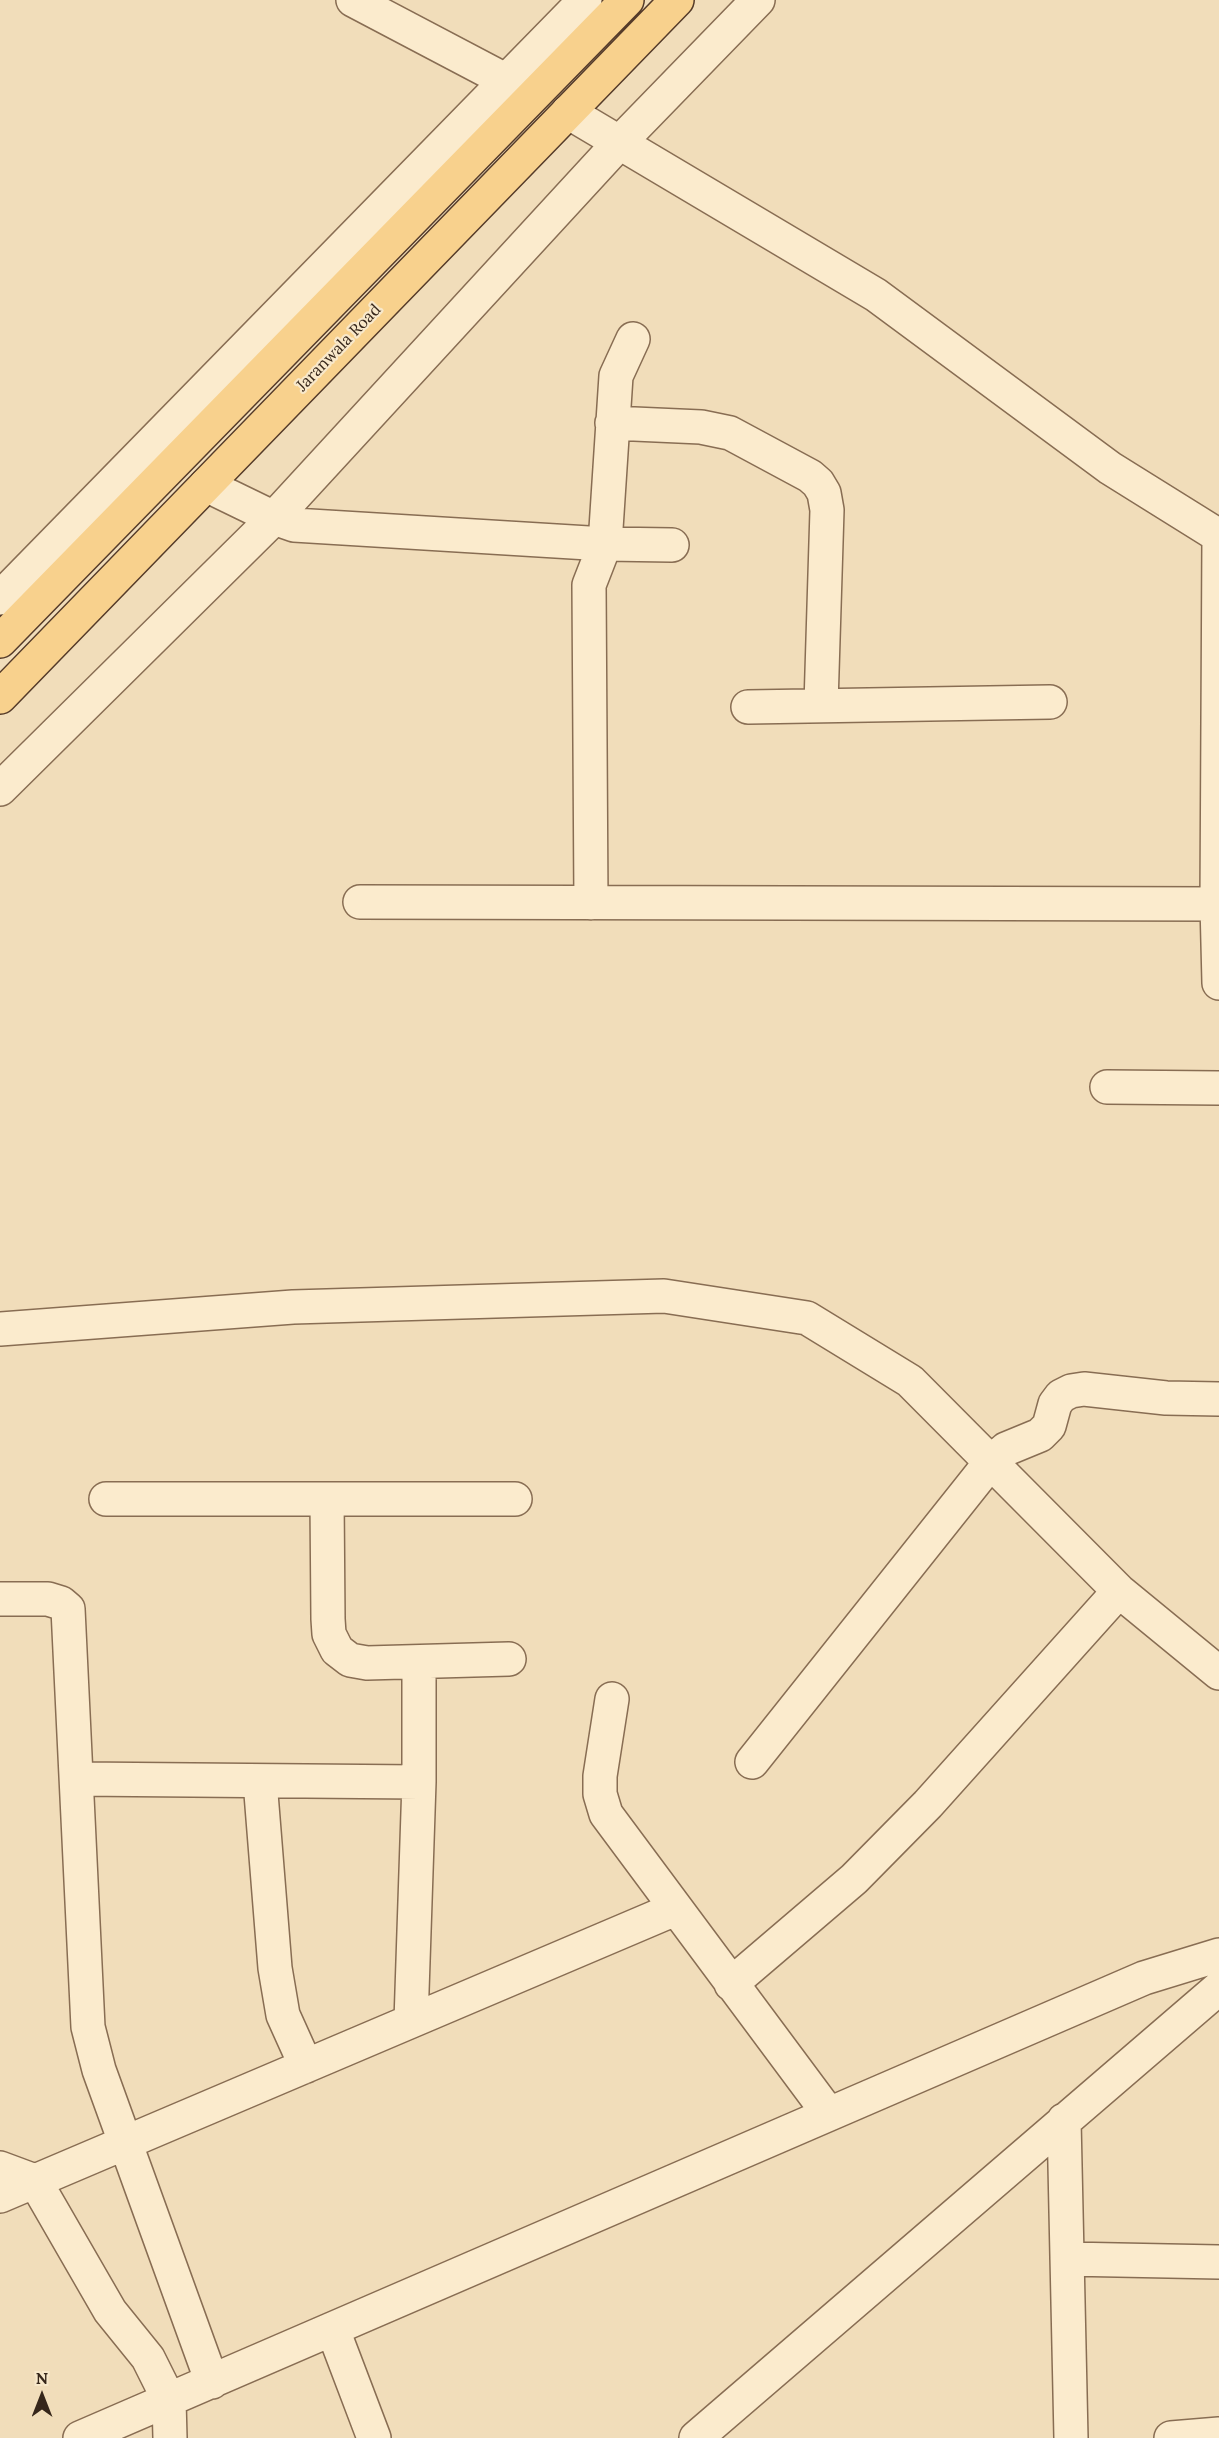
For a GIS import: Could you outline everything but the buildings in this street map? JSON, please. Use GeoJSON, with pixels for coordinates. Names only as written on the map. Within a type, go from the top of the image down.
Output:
{"type":"FeatureCollection","features":[{"type":"Feature","properties":{"kind":"main road"},"geometry":{"type":"LineString","coordinates":[[0,641],[520,87],[627,0]]}},
{"type":"Feature","properties":{"kind":"main road","name":"Jaranwala Road"},"geometry":{"type":"LineString","coordinates":[[0,697],[677,0]]}},
{"type":"Feature","properties":{"kind":"street"},"geometry":{"type":"LineString","coordinates":[[353,0],[520,87]]}},
{"type":"Feature","properties":{"kind":"street"},"geometry":{"type":"LineString","coordinates":[[0,598],[520,87],[585,0]]}},
{"type":"Feature","properties":{"kind":"street"},"geometry":{"type":"LineString","coordinates":[[0,789],[274,518],[620,142],[758,0]]}},
{"type":"Feature","properties":{"kind":"street"},"geometry":{"type":"LineString","coordinates":[[568,112],[876,295],[1110,468],[1219,536],[1219,983]]}},
{"type":"Feature","properties":{"kind":"street"},"geometry":{"type":"LineString","coordinates":[[591,903],[589,585],[605,544],[616,376],[633,339]]}},
{"type":"Feature","properties":{"kind":"street"},"geometry":{"type":"LineString","coordinates":[[612,423],[702,427],[730,433],[810,476],[818,483],[824,494],[826,510],[821,704]]}},
{"type":"Feature","properties":{"kind":"street"},"geometry":{"type":"LineString","coordinates":[[206,485],[274,518],[294,525],[605,544],[672,545]]}},
{"type":"Feature","properties":{"kind":"street"},"geometry":{"type":"LineString","coordinates":[[748,707],[1050,702]]}},
{"type":"Feature","properties":{"kind":"street"},"geometry":{"type":"LineString","coordinates":[[360,902],[1218,904]]}},
{"type":"Feature","properties":{"kind":"street"},"geometry":{"type":"LineString","coordinates":[[1107,1086],[1219,1088]]}},
{"type":"Feature","properties":{"kind":"street"},"geometry":{"type":"LineString","coordinates":[[0,1329],[293,1307],[664,1296],[807,1318],[910,1381],[1119,1591],[1219,1673]]}},
{"type":"Feature","properties":{"kind":"street"},"geometry":{"type":"LineString","coordinates":[[752,1761],[990,1463],[1006,1449],[1040,1435],[1048,1426],[1055,1404],[1071,1391],[1120,1391],[1149,1396],[1219,1399]]}},
{"type":"Feature","properties":{"kind":"street"},"geometry":{"type":"LineString","coordinates":[[106,1499],[515,1499]]}},
{"type":"Feature","properties":{"kind":"street"},"geometry":{"type":"LineString","coordinates":[[327,1499],[328,1619],[329,1634],[337,1650],[350,1660],[367,1663],[509,1659]]}},
{"type":"Feature","properties":{"kind":"street"},"geometry":{"type":"LineString","coordinates":[[731,1984],[862,1871],[928,1804],[1119,1591]]}},
{"type":"Feature","properties":{"kind":"street"},"geometry":{"type":"LineString","coordinates":[[0,1599],[48,1599],[61,1603],[68,1609],[78,1779],[88,2027],[99,2070],[127,2142],[212,2382]]}},
{"type":"Feature","properties":{"kind":"street"},"geometry":{"type":"LineString","coordinates":[[411,2021],[419,1782],[419,1663]]}},
{"type":"Feature","properties":{"kind":"street"},"geometry":{"type":"LineString","coordinates":[[612,1699],[600,1776],[606,1814],[829,2114]]}},
{"type":"Feature","properties":{"kind":"street"},"geometry":{"type":"LineString","coordinates":[[78,1779],[419,1782]]}},
{"type":"Feature","properties":{"kind":"street"},"geometry":{"type":"LineString","coordinates":[[260,1781],[275,1968],[283,2015],[306,2066]]}},
{"type":"Feature","properties":{"kind":"street"},"geometry":{"type":"LineString","coordinates":[[0,2196],[675,1909]]}},
{"type":"Feature","properties":{"kind":"street"},"geometry":{"type":"LineString","coordinates":[[80,2438],[1144,1978],[1219,1955]]}},
{"type":"Feature","properties":{"kind":"street"},"geometry":{"type":"LineString","coordinates":[[696,2438],[1219,1988]]}},
{"type":"Feature","properties":{"kind":"street"},"geometry":{"type":"LineString","coordinates":[[1064,2120],[1071,2438]]}},
{"type":"Feature","properties":{"kind":"street"},"geometry":{"type":"LineString","coordinates":[[0,2168],[35,2181],[110,2311],[148,2358],[169,2400],[170,2438]]}},
{"type":"Feature","properties":{"kind":"street"},"geometry":{"type":"LineString","coordinates":[[1067,2259],[1219,2262]]}},
{"type":"Feature","properties":{"kind":"street"},"geometry":{"type":"LineString","coordinates":[[333,2330],[374,2438]]}},
{"type":"Feature","properties":{"kind":"street"},"geometry":{"type":"LineString","coordinates":[[1171,2438],[1219,2434]]}},
{"type":"Feature","properties":{"kind":"street"},"geometry":{"type":"LineString","coordinates":[[696,2438],[714,2438]]}}]}
